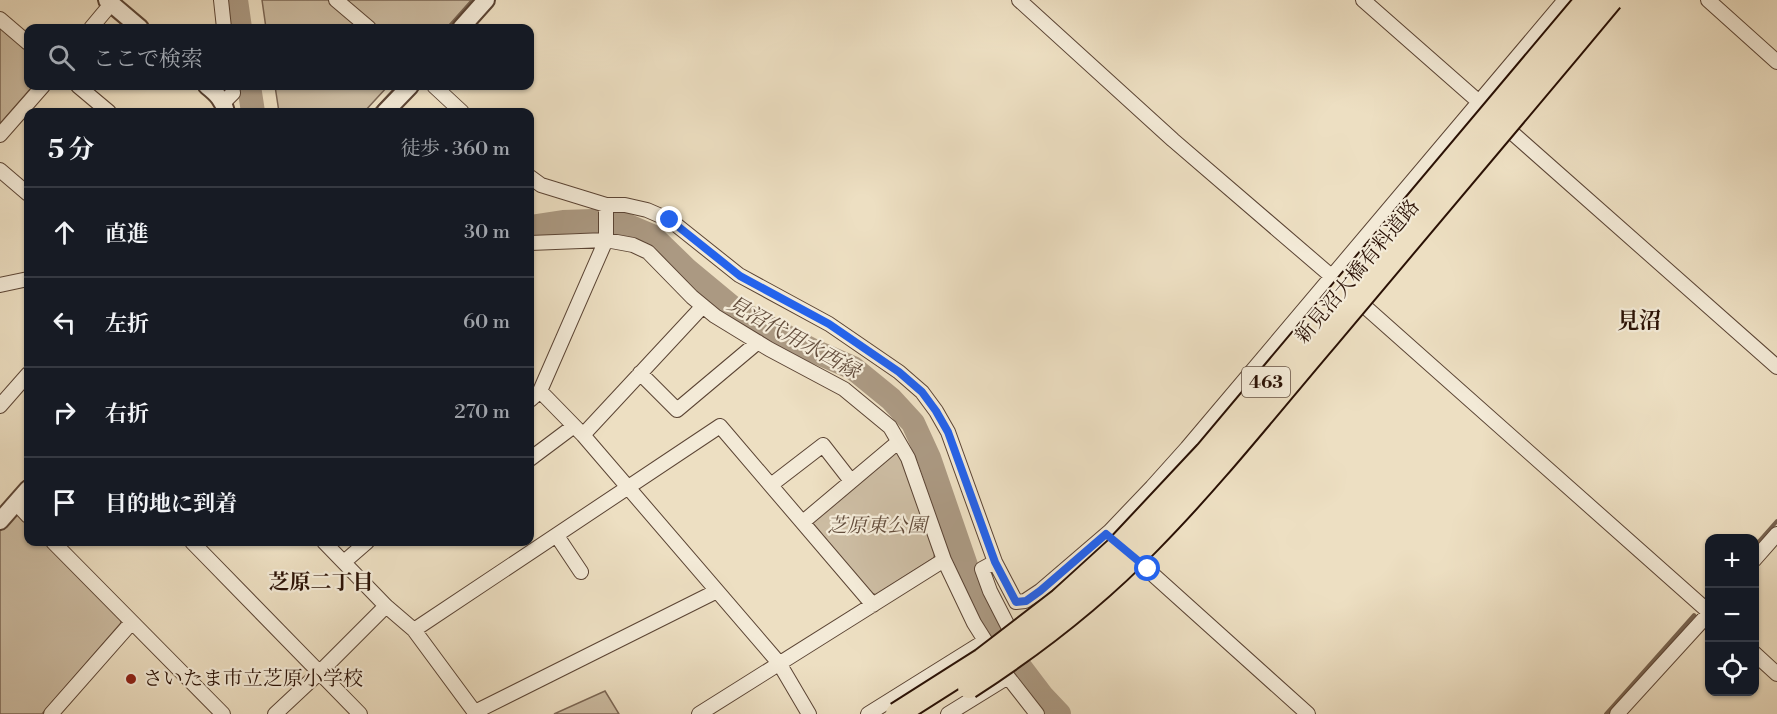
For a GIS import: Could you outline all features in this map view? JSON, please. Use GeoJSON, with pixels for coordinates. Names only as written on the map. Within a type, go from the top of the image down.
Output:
{"type":"FeatureCollection","features":[{"type":"Feature","properties":{"kind":"highway","name":"新見沼大橋有料道路"},"geometry":{"type":"LineString","coordinates":[[897,714],[982,660],[1060,600],[1132,533],[1206,453],[1587,0]]}},
{"type":"Feature","properties":{"kind":"highway","name":"新見沼大橋有料道路"},"geometry":{"type":"LineString","coordinates":[[926,714],[1007,662],[1051,629],[1149,543],[1221,464],[1611,0]]}},
{"type":"Feature","properties":{"kind":"street"},"geometry":{"type":"LineString","coordinates":[[220,0],[223,24]]}},
{"type":"Feature","properties":{"kind":"street"},"geometry":{"type":"LineString","coordinates":[[336,0],[364,24]]}},
{"type":"Feature","properties":{"kind":"street"},"geometry":{"type":"LineString","coordinates":[[464,24],[486,0]]}},
{"type":"Feature","properties":{"kind":"street"},"geometry":{"type":"LineString","coordinates":[[1019,0],[1173,140],[1332,277],[1705,608]]}},
{"type":"Feature","properties":{"kind":"street"},"geometry":{"type":"LineString","coordinates":[[1363,0],[1777,367]]}},
{"type":"Feature","properties":{"kind":"street"},"geometry":{"type":"LineString","coordinates":[[534,180],[606,209],[625,205],[646,210],[670,220],[740,276],[829,324],[899,372],[922,392],[948,432],[995,562],[1016,602],[1021,603],[1040,591],[1106,534],[1187,448],[1565,0]]}},
{"type":"Feature","properties":{"kind":"street"},"geometry":{"type":"LineString","coordinates":[[1708,0],[1777,62]]}},
{"type":"Feature","properties":{"kind":"street"},"geometry":{"type":"LineString","coordinates":[[94,24],[109,2],[135,24]]}},
{"type":"Feature","properties":{"kind":"street"},"geometry":{"type":"LineString","coordinates":[[0,19],[24,40]]}},
{"type":"Feature","properties":{"kind":"street"},"geometry":{"type":"LineString","coordinates":[[0,135],[39,90]]}},
{"type":"Feature","properties":{"kind":"street"},"geometry":{"type":"LineString","coordinates":[[83,90],[104,108]]}},
{"type":"Feature","properties":{"kind":"street"},"geometry":{"type":"LineString","coordinates":[[212,90],[225,107],[233,90]]}},
{"type":"Feature","properties":{"kind":"street"},"geometry":{"type":"LineString","coordinates":[[390,108],[406,90]]}},
{"type":"Feature","properties":{"kind":"street"},"geometry":{"type":"LineString","coordinates":[[438,90],[458,108]]}},
{"type":"Feature","properties":{"kind":"street"},"geometry":{"type":"LineString","coordinates":[[0,170],[24,191]]}},
{"type":"Feature","properties":{"kind":"street"},"geometry":{"type":"LineString","coordinates":[[606,209],[606,240],[535,396],[579,430],[779,663],[809,714]]}},
{"type":"Feature","properties":{"kind":"street"},"geometry":{"type":"LineString","coordinates":[[534,243],[606,240],[633,245],[648,252],[715,316],[844,389],[890,427],[908,458],[944,560],[974,623],[1008,677],[1037,714]]}},
{"type":"Feature","properties":{"kind":"street"},"geometry":{"type":"LineString","coordinates":[[0,285],[24,280]]}},
{"type":"Feature","properties":{"kind":"street"},"geometry":{"type":"LineString","coordinates":[[534,457],[579,430],[640,373],[703,306]]}},
{"type":"Feature","properties":{"kind":"street"},"geometry":{"type":"LineString","coordinates":[[640,373],[677,410],[758,342]]}},
{"type":"Feature","properties":{"kind":"street"},"geometry":{"type":"LineString","coordinates":[[0,406],[24,379]]}},
{"type":"Feature","properties":{"kind":"street"},"geometry":{"type":"LineString","coordinates":[[414,630],[720,426],[873,605]]}},
{"type":"Feature","properties":{"kind":"street"},"geometry":{"type":"LineString","coordinates":[[803,522],[898,442]]}},
{"type":"Feature","properties":{"kind":"street"},"geometry":{"type":"LineString","coordinates":[[771,485],[823,445],[851,482]]}},
{"type":"Feature","properties":{"kind":"street"},"geometry":{"type":"LineString","coordinates":[[0,521],[24,494]]}},
{"type":"Feature","properties":{"kind":"street"},"geometry":{"type":"LineString","coordinates":[[16,503],[24,512]]}},
{"type":"Feature","properties":{"kind":"street"},"geometry":{"type":"LineString","coordinates":[[1106,534],[1148,569],[1308,714]]}},
{"type":"Feature","properties":{"kind":"street"},"geometry":{"type":"LineString","coordinates":[[1759,555],[1777,534]]}},
{"type":"Feature","properties":{"kind":"street"},"geometry":{"type":"LineString","coordinates":[[557,536],[581,572]]}},
{"type":"Feature","properties":{"kind":"street"},"geometry":{"type":"LineString","coordinates":[[57,546],[223,714]]}},
{"type":"Feature","properties":{"kind":"street"},"geometry":{"type":"LineString","coordinates":[[196,546],[360,714]]}},
{"type":"Feature","properties":{"kind":"street"},"geometry":{"type":"LineString","coordinates":[[328,546],[386,606],[414,630],[476,713],[717,591]]}},
{"type":"Feature","properties":{"kind":"street"},"geometry":{"type":"LineString","coordinates":[[344,562],[362,546]]}},
{"type":"Feature","properties":{"kind":"street"},"geometry":{"type":"LineString","coordinates":[[699,714],[944,560]]}},
{"type":"Feature","properties":{"kind":"street"},"geometry":{"type":"LineString","coordinates":[[868,714],[987,645],[1009,635],[1011,632],[990,591],[982,569],[995,562]]}},
{"type":"Feature","properties":{"kind":"street"},"geometry":{"type":"LineString","coordinates":[[275,714],[386,606]]}},
{"type":"Feature","properties":{"kind":"street"},"geometry":{"type":"LineString","coordinates":[[1617,714],[1705,616]]}},
{"type":"Feature","properties":{"kind":"street"},"geometry":{"type":"LineString","coordinates":[[51,714],[132,622]]}},
{"type":"Feature","properties":{"kind":"street"},"geometry":{"type":"LineString","coordinates":[[1759,657],[1777,674]]}},
{"type":"Feature","properties":{"kind":"street"},"geometry":{"type":"LineString","coordinates":[[948,714],[1008,677]]}},
{"type":"Feature","properties":{"kind":"green space"},"geometry":{"type":"Polygon","coordinates":[[[262,0],[328,0],[355,24],[265,24],[262,0]]]}},
{"type":"Feature","properties":{"kind":"green space"},"geometry":{"type":"Polygon","coordinates":[[[343,0],[476,0],[454,24],[370,24],[343,0]]]}},
{"type":"Feature","properties":{"kind":"green space"},"geometry":{"type":"Polygon","coordinates":[[[0,26],[24,47],[24,90],[30,90],[0,124],[0,26]]]}},
{"type":"Feature","properties":{"kind":"green space"},"geometry":{"type":"Polygon","coordinates":[[[276,90],[384,90],[368,108],[278,108],[276,90]]]}},
{"type":"Feature","properties":{"kind":"green space","name":"芝原東公園"},"geometry":{"type":"Polygon","coordinates":[[[899,448],[935,551],[934,558],[876,595],[869,592],[810,520],[899,448]]]}},
{"type":"Feature","properties":{"kind":"green space"},"geometry":{"type":"Polygon","coordinates":[[[15,515],[21,515],[24,518],[24,546],[51,546],[120,616],[121,623],[42,714],[0,714],[0,531],[15,515]]]}},
{"type":"Feature","properties":{"kind":"green space"},"geometry":{"type":"Polygon","coordinates":[[[605,691],[619,714],[554,714],[605,691]]]}},
{"type":"Feature","properties":{"kind":"waterway","name":"見沼代用水西縁"},"geometry":{"type":"LineString","coordinates":[[236,0],[239,24]]}},
{"type":"Feature","properties":{"kind":"waterway"},"geometry":{"type":"LineString","coordinates":[[452,24],[473,0]]}},
{"type":"Feature","properties":{"kind":"waterway","name":"見沼代用水西縁"},"geometry":{"type":"LineString","coordinates":[[250,90],[252,108]]}},
{"type":"Feature","properties":{"kind":"waterway"},"geometry":{"type":"LineString","coordinates":[[378,108],[394,90]]}},
{"type":"Feature","properties":{"kind":"waterway","name":"見沼代用水西縁"},"geometry":{"type":"LineString","coordinates":[[534,226],[593,221],[626,225],[652,236],[687,270],[734,309],[814,351],[853,368],[891,399],[913,423],[929,458],[972,583],[996,630]]}},
{"type":"Feature","properties":{"kind":"waterway"},"geometry":{"type":"LineString","coordinates":[[1759,541],[1777,521]]}},
{"type":"Feature","properties":{"kind":"waterway"},"geometry":{"type":"LineString","coordinates":[[1606,714],[1694,615]]}},
{"type":"Feature","properties":{"kind":"waterway","name":"見沼代用水西縁"},"geometry":{"type":"LineString","coordinates":[[1020,667],[1059,714]]}},
{"type":"Feature","properties":{"kind":"place","name":"さいたま市立芝原小学校"},"geometry":{"type":"Point","coordinates":[131,679]}},
{"type":"Feature","properties":{"kind":"district","name":"見沼"},"geometry":{"type":"Point","coordinates":[1639,321]}},
{"type":"Feature","properties":{"kind":"district","name":"芝原二丁目"},"geometry":{"type":"Point","coordinates":[321,583]}},
{"type":"Feature","properties":{"kind":"route"},"geometry":{"type":"LineString","coordinates":[[670,220],[740,276],[829,324],[899,372],[922,392],[948,432],[995,562],[1016,602],[1026,601],[1040,591],[1106,534],[1148,569]]}}]}
